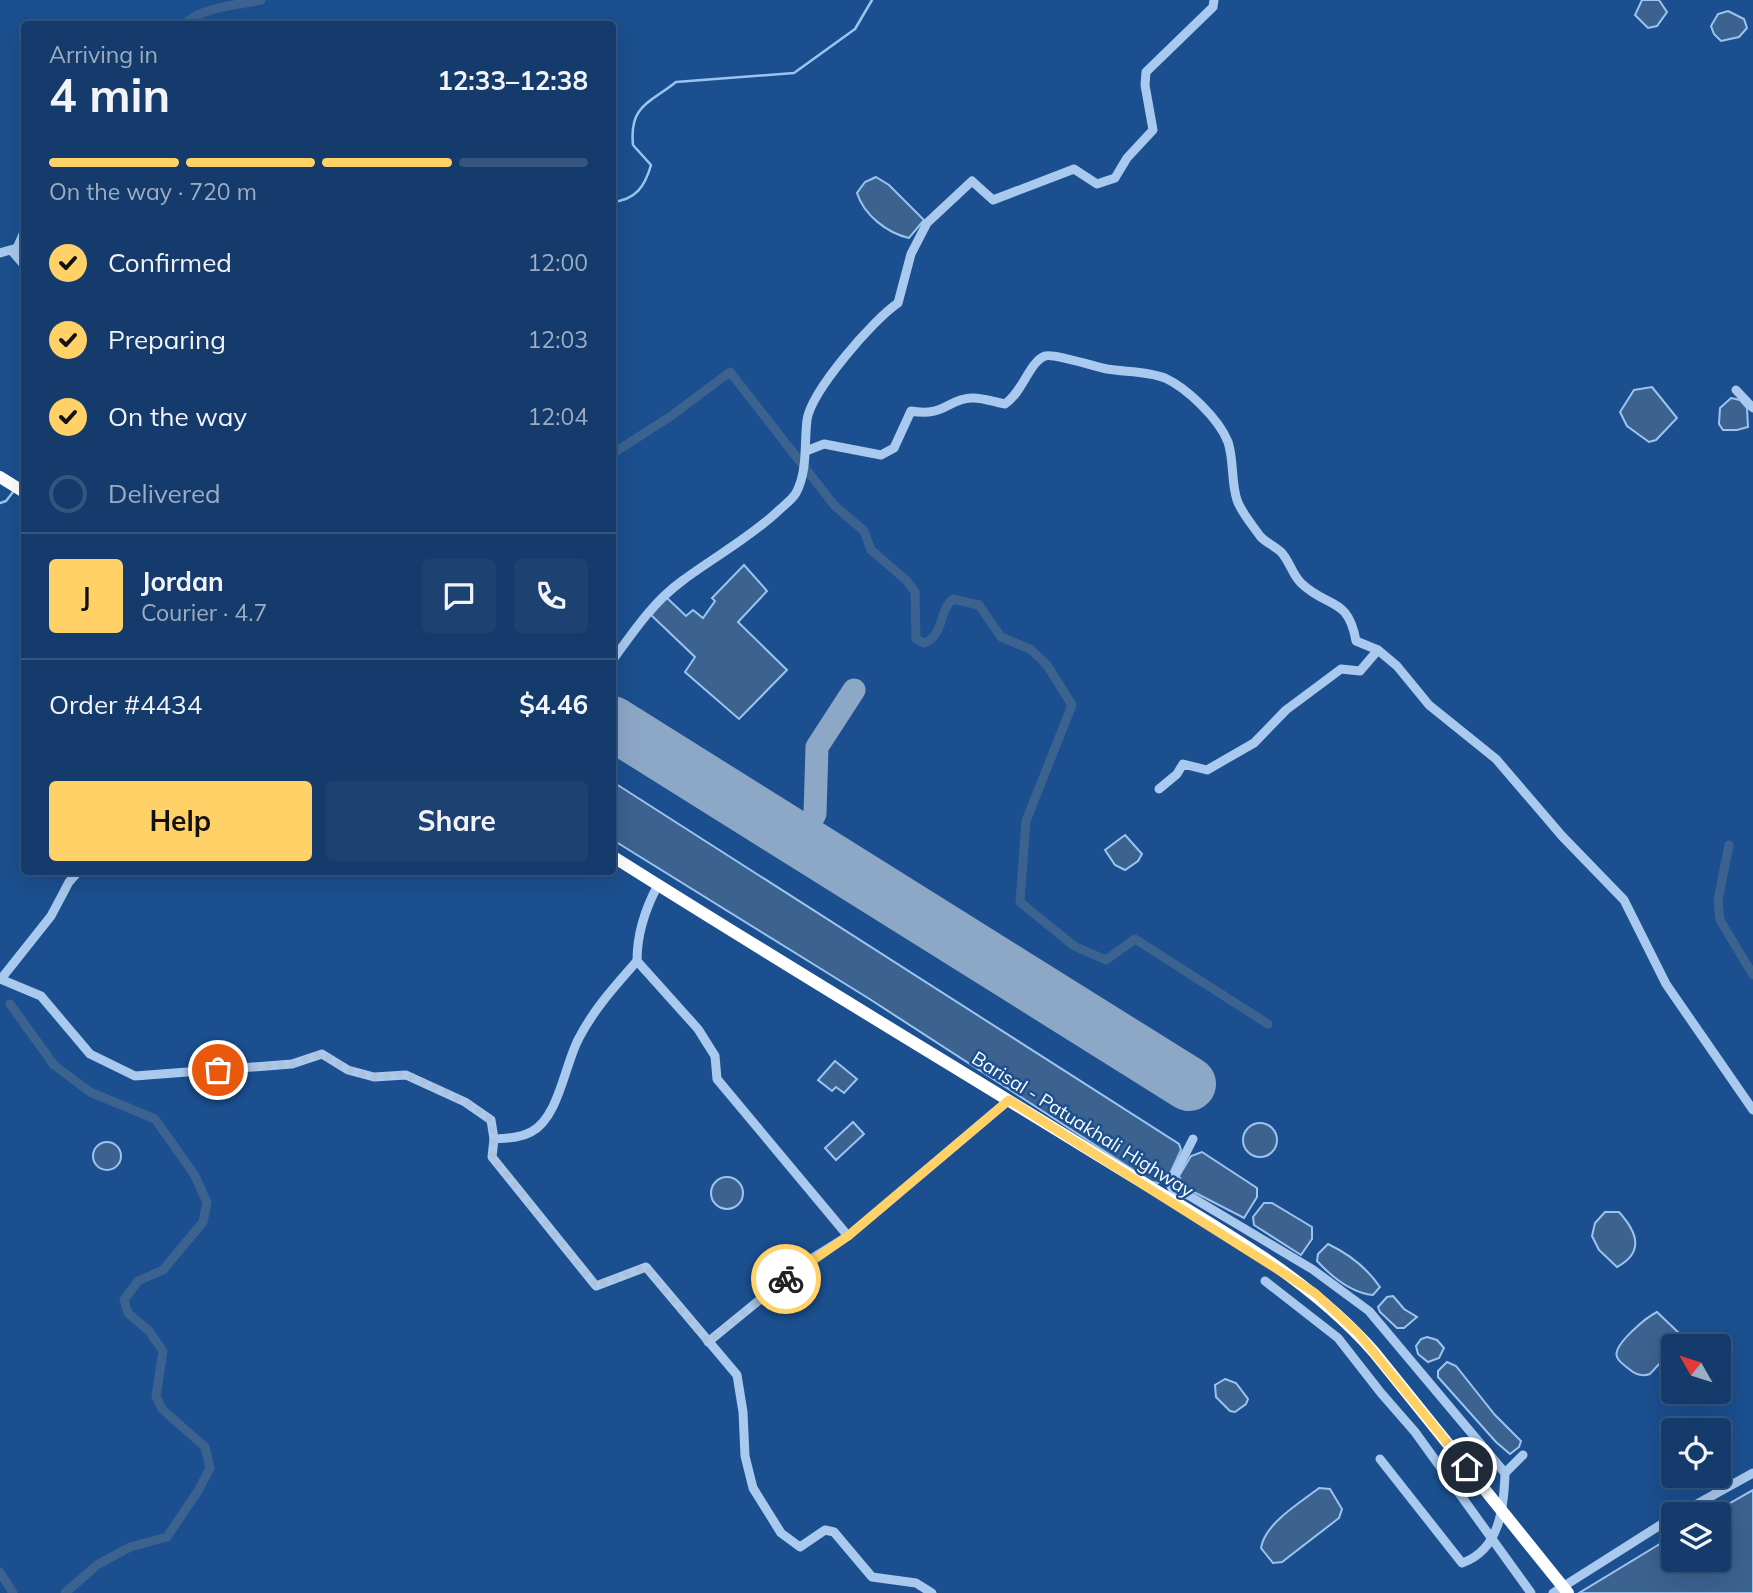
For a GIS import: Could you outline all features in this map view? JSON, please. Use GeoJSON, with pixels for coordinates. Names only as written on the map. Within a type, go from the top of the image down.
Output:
{"type":"FeatureCollection","features":[{"type":"Feature","properties":{"kind":"highway"},"geometry":{"type":"LineString","coordinates":[[2,478],[21,490]]}},
{"type":"Feature","properties":{"kind":"highway","name":"Barisal - Patuakhali Highway"},"geometry":{"type":"LineString","coordinates":[[616,859],[1009,1100],[1315,1293],[1358,1333],[1568,1593]]}},
{"type":"Feature","properties":{"kind":"street"},"geometry":{"type":"LineString","coordinates":[[616,656],[654,604],[683,580],[756,532],[796,494],[806,451],[807,417],[820,390],[855,345],[888,309],[898,303],[911,254],[927,223],[972,181],[993,200],[1074,169],[1097,184],[1115,178],[1126,158],[1153,130],[1145,85],[1146,72],[1213,7],[1214,0]]}},
{"type":"Feature","properties":{"kind":"street"},"geometry":{"type":"LineString","coordinates":[[0,253],[12,251],[21,241]]}},
{"type":"Feature","properties":{"kind":"street"},"geometry":{"type":"LineString","coordinates":[[12,251],[21,262]]}},
{"type":"Feature","properties":{"kind":"street"},"geometry":{"type":"LineString","coordinates":[[806,451],[824,444],[881,455],[894,448],[911,411],[925,414],[940,411],[970,397],[1005,404],[1016,397],[1032,367],[1045,356],[1165,378],[1192,397],[1215,419],[1228,443],[1237,502],[1262,539],[1282,553],[1300,583],[1315,594],[1340,605],[1353,623],[1356,641],[1378,650],[1397,666],[1429,705],[1496,759],[1562,836],[1624,900],[1666,984],[1753,1110]]}},
{"type":"Feature","properties":{"kind":"street"},"geometry":{"type":"LineString","coordinates":[[1753,388],[1740,393],[1753,408]]}},
{"type":"Feature","properties":{"kind":"street"},"geometry":{"type":"LineString","coordinates":[[1159,789],[1177,774],[1183,764],[1207,770],[1254,743],[1286,710],[1341,668],[1360,671],[1378,650]]}},
{"type":"Feature","properties":{"kind":"street"},"geometry":{"type":"LineString","coordinates":[[75,875],[68,883],[51,916],[0,979],[41,996],[90,1054],[135,1076],[292,1064],[322,1054],[348,1070],[374,1077],[406,1074],[466,1102],[491,1120],[494,1139],[492,1157],[596,1286],[646,1267],[737,1375],[743,1412],[745,1456],[753,1488],[781,1533],[800,1547],[825,1530],[834,1532],[872,1577],[916,1583],[932,1593]]}},
{"type":"Feature","properties":{"kind":"street"},"geometry":{"type":"LineString","coordinates":[[494,1139],[519,1137],[534,1131],[561,1091],[577,1040],[598,1005],[637,961],[637,942],[642,923],[658,885]]}},
{"type":"Feature","properties":{"kind":"street"},"geometry":{"type":"LineString","coordinates":[[637,961],[698,1029],[715,1056],[717,1079],[848,1236]]}},
{"type":"Feature","properties":{"kind":"street"},"geometry":{"type":"LineString","coordinates":[[708,1342],[806,1262],[848,1236],[1009,1100]]}},
{"type":"Feature","properties":{"kind":"street"},"geometry":{"type":"LineString","coordinates":[[1193,1139],[1170,1184],[1173,1190],[1188,1195],[1312,1269],[1368,1311],[1506,1473]]}},
{"type":"Feature","properties":{"kind":"street"},"geometry":{"type":"LineString","coordinates":[[1265,1282],[1338,1338],[1381,1394],[1415,1432],[1528,1592]]}},
{"type":"Feature","properties":{"kind":"street"},"geometry":{"type":"LineString","coordinates":[[1380,1459],[1462,1563],[1493,1541],[1504,1506],[1506,1473],[1523,1455]]}},
{"type":"Feature","properties":{"kind":"street"},"geometry":{"type":"LineString","coordinates":[[1701,1502],[1753,1473]]}},
{"type":"Feature","properties":{"kind":"street"},"geometry":{"type":"LineString","coordinates":[[1553,1593],[1661,1525]]}},
{"type":"Feature","properties":{"kind":"water"},"geometry":{"type":"Polygon","coordinates":[[[1642,0],[1659,0],[1667,12],[1657,26],[1648,28],[1635,15],[1642,0]]]}},
{"type":"Feature","properties":{"kind":"water"},"geometry":{"type":"Polygon","coordinates":[[[1728,11],[1744,19],[1747,28],[1739,37],[1721,41],[1711,26],[1718,14],[1728,11]]]}},
{"type":"Feature","properties":{"kind":"water"},"geometry":{"type":"Polygon","coordinates":[[[876,177],[889,185],[924,220],[909,238],[877,222],[860,201],[857,193],[865,182],[876,177]]]}},
{"type":"Feature","properties":{"kind":"water"},"geometry":{"type":"Polygon","coordinates":[[[1652,387],[1677,418],[1656,440],[1649,442],[1627,426],[1620,412],[1634,390],[1652,387]]]}},
{"type":"Feature","properties":{"kind":"water"},"geometry":{"type":"Polygon","coordinates":[[[1731,398],[1740,400],[1747,408],[1748,427],[1723,430],[1719,424],[1720,408],[1731,398]]]}},
{"type":"Feature","properties":{"kind":"water"},"geometry":{"type":"Polygon","coordinates":[[[744,565],[767,591],[738,622],[787,670],[739,719],[685,672],[695,657],[651,615],[666,597],[686,616],[693,610],[703,618],[715,601],[712,598],[744,565]]]}},
{"type":"Feature","properties":{"kind":"water"},"geometry":{"type":"Polygon","coordinates":[[[616,784],[1179,1144],[1181,1150],[1169,1176],[1158,1183],[1152,1182],[868,998],[616,842],[616,784]]]}},
{"type":"Feature","properties":{"kind":"water"},"geometry":{"type":"Polygon","coordinates":[[[1125,835],[1142,854],[1138,861],[1125,870],[1115,865],[1105,850],[1125,835]]]}},
{"type":"Feature","properties":{"kind":"water"},"geometry":{"type":"Polygon","coordinates":[[[835,1061],[857,1079],[844,1093],[836,1087],[832,1091],[818,1080],[835,1061]]]}},
{"type":"Feature","properties":{"kind":"water"},"geometry":{"type":"Polygon","coordinates":[[[853,1122],[864,1134],[836,1160],[825,1148],[853,1122]]]}},
{"type":"Feature","properties":{"kind":"water"},"geometry":{"type":"Polygon","coordinates":[[[1260,1123],[1272,1128],[1277,1140],[1272,1152],[1260,1157],[1248,1152],[1243,1140],[1248,1128],[1260,1123]]]}},
{"type":"Feature","properties":{"kind":"water"},"geometry":{"type":"Polygon","coordinates":[[[107,1142],[117,1146],[121,1156],[117,1166],[107,1170],[97,1166],[93,1156],[97,1146],[107,1142]]]}},
{"type":"Feature","properties":{"kind":"water"},"geometry":{"type":"Polygon","coordinates":[[[1202,1152],[1257,1188],[1257,1197],[1244,1218],[1184,1187],[1179,1176],[1191,1156],[1202,1152]]]}},
{"type":"Feature","properties":{"kind":"water"},"geometry":{"type":"Polygon","coordinates":[[[727,1177],[738,1182],[743,1193],[738,1204],[727,1209],[716,1204],[711,1193],[716,1182],[727,1177]]]}},
{"type":"Feature","properties":{"kind":"water"},"geometry":{"type":"Polygon","coordinates":[[[1264,1203],[1272,1203],[1312,1227],[1312,1239],[1301,1255],[1254,1225],[1253,1217],[1264,1203]]]}},
{"type":"Feature","properties":{"kind":"water"},"geometry":{"type":"Polygon","coordinates":[[[1605,1212],[1619,1212],[1634,1234],[1635,1248],[1632,1255],[1617,1267],[1599,1250],[1592,1236],[1595,1223],[1605,1212]]]}},
{"type":"Feature","properties":{"kind":"water"},"geometry":{"type":"Polygon","coordinates":[[[1328,1244],[1350,1257],[1369,1274],[1380,1287],[1373,1295],[1342,1283],[1317,1261],[1318,1254],[1328,1244]]]}},
{"type":"Feature","properties":{"kind":"water"},"geometry":{"type":"Polygon","coordinates":[[[1393,1296],[1404,1309],[1417,1317],[1404,1328],[1397,1328],[1378,1307],[1387,1297],[1393,1296]]]}},
{"type":"Feature","properties":{"kind":"water"},"geometry":{"type":"Polygon","coordinates":[[[1657,1312],[1680,1334],[1661,1334],[1661,1362],[1650,1374],[1639,1375],[1621,1362],[1617,1352],[1631,1332],[1657,1312]]]}},
{"type":"Feature","properties":{"kind":"water"},"geometry":{"type":"Polygon","coordinates":[[[1427,1337],[1437,1340],[1444,1348],[1439,1358],[1428,1362],[1418,1354],[1416,1346],[1421,1339],[1427,1337]]]}},
{"type":"Feature","properties":{"kind":"water"},"geometry":{"type":"Polygon","coordinates":[[[1447,1362],[1456,1366],[1495,1415],[1521,1441],[1519,1447],[1510,1454],[1438,1377],[1438,1371],[1447,1362]]]}},
{"type":"Feature","properties":{"kind":"water"},"geometry":{"type":"Polygon","coordinates":[[[1225,1379],[1236,1383],[1248,1399],[1246,1404],[1235,1412],[1230,1411],[1216,1397],[1215,1385],[1225,1379]]]}},
{"type":"Feature","properties":{"kind":"water"},"geometry":{"type":"Polygon","coordinates":[[[1319,1488],[1330,1489],[1342,1509],[1339,1518],[1282,1562],[1273,1563],[1261,1548],[1269,1530],[1284,1514],[1319,1488]]]}},
{"type":"Feature","properties":{"kind":"water"},"geometry":{"type":"Polygon","coordinates":[[[1753,1490],[1753,1593],[1579,1593],[1661,1543],[1661,1572],[1731,1572],[1731,1503],[1753,1490]]]}},
{"type":"Feature","properties":{"kind":"waterway"},"geometry":{"type":"LineString","coordinates":[[188,21],[211,10],[261,0]]}},
{"type":"Feature","properties":{"kind":"waterway"},"geometry":{"type":"LineString","coordinates":[[616,202],[638,191],[649,173],[651,165],[633,145],[634,121],[643,106],[676,82],[794,73],[855,29],[872,0]]}},
{"type":"Feature","properties":{"kind":"waterway"},"geometry":{"type":"LineString","coordinates":[[616,451],[671,416],[730,372],[834,505],[864,531],[871,550],[906,580],[915,592],[916,639],[924,643],[931,639],[953,599],[979,605],[1001,637],[1030,649],[1047,665],[1072,705],[1026,821],[1020,902],[1074,946],[1106,960],[1135,939],[1268,1024]]}},
{"type":"Feature","properties":{"kind":"waterway"},"geometry":{"type":"LineString","coordinates":[[0,503],[6,501],[13,492]]}},
{"type":"Feature","properties":{"kind":"waterway"},"geometry":{"type":"LineString","coordinates":[[1729,845],[1718,900],[1720,920],[1753,975]]}},
{"type":"Feature","properties":{"kind":"waterway"},"geometry":{"type":"LineString","coordinates":[[10,1004],[54,1065],[90,1092],[155,1119],[194,1174],[207,1202],[203,1222],[163,1270],[138,1281],[124,1300],[128,1313],[149,1331],[163,1351],[156,1396],[162,1409],[205,1447],[210,1468],[167,1537],[130,1547],[97,1565],[65,1593]]}},
{"type":"Feature","properties":{"kind":"waterway"},"geometry":{"type":"LineString","coordinates":[[0,1572],[13,1593]]}},
{"type":"Feature","properties":{"kind":"taxiway"},"geometry":{"type":"LineString","coordinates":[[799,839],[815,814],[817,747],[854,690]]}},
{"type":"Feature","properties":{"kind":"runway"},"geometry":{"type":"LineString","coordinates":[[616,726],[1189,1084]]}},
{"type":"Feature","properties":{"kind":"way so far"},"geometry":{"type":"LineString","coordinates":[[218,1070],[292,1064],[322,1054],[348,1070],[374,1077],[406,1074],[466,1102],[491,1120],[494,1139],[492,1157],[596,1286],[646,1267],[708,1342],[786,1279]]}},
{"type":"Feature","properties":{"kind":"route"},"geometry":{"type":"LineString","coordinates":[[786,1279],[806,1262],[848,1236],[1009,1100],[1315,1293],[1358,1333],[1467,1467]]}}]}
